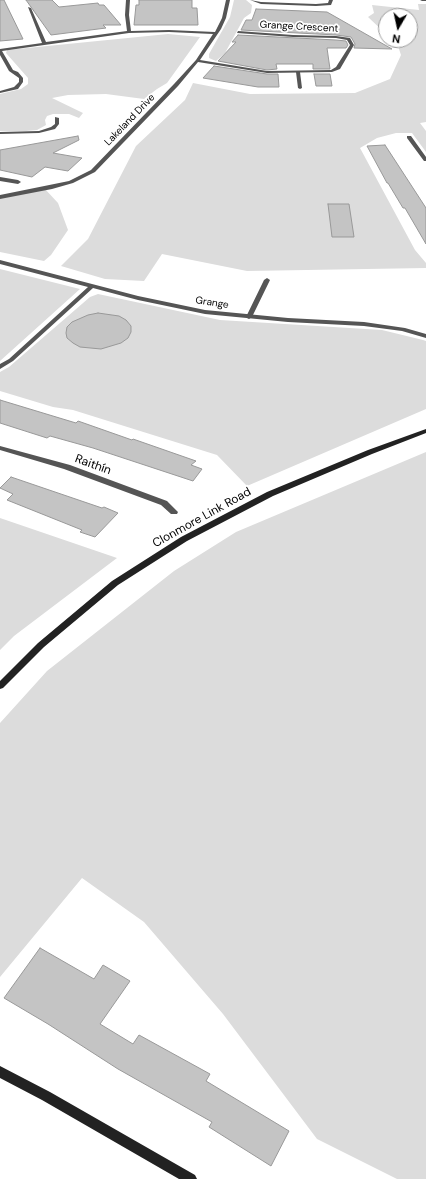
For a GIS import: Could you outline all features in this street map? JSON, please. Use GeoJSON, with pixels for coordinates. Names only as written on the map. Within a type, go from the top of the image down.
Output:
{"type":"FeatureCollection","features":[{"type":"Feature","properties":{"kind":"main road","name":"Clonmore Link Road"},"geometry":{"type":"LineString","coordinates":[[0,686],[41,645],[115,582],[184,539],[270,494],[370,452],[426,431]]}},
{"type":"Feature","properties":{"kind":"main road"},"geometry":{"type":"LineString","coordinates":[[0,1072],[46,1096],[191,1179]]}},
{"type":"Feature","properties":{"kind":"street"},"geometry":{"type":"LineString","coordinates":[[128,0],[127,15],[129,32]]}},
{"type":"Feature","properties":{"kind":"street","name":"Lakeland Drive"},"geometry":{"type":"LineString","coordinates":[[0,197],[71,182],[93,171],[197,61],[216,34],[224,18],[228,0]]}},
{"type":"Feature","properties":{"kind":"street"},"geometry":{"type":"LineString","coordinates":[[252,0],[262,3],[324,5],[330,4],[330,0]]}},
{"type":"Feature","properties":{"kind":"street"},"geometry":{"type":"LineString","coordinates":[[280,4],[292,0]]}},
{"type":"Feature","properties":{"kind":"street"},"geometry":{"type":"LineString","coordinates":[[30,8],[44,43]]}},
{"type":"Feature","properties":{"kind":"street"},"geometry":{"type":"LineString","coordinates":[[0,92],[16,88],[21,82],[21,78],[11,71],[0,50],[129,32],[169,31],[216,34]]}},
{"type":"Feature","properties":{"kind":"street","name":"Grange Crescent"},"geometry":{"type":"LineString","coordinates":[[197,61],[267,72],[332,71],[338,68],[352,45],[349,39],[336,37],[238,32]]}},
{"type":"Feature","properties":{"kind":"street"},"geometry":{"type":"LineString","coordinates":[[298,72],[300,88]]}},
{"type":"Feature","properties":{"kind":"street"},"geometry":{"type":"LineString","coordinates":[[0,133],[39,132],[53,128],[57,124],[57,118]]}},
{"type":"Feature","properties":{"kind":"street"},"geometry":{"type":"LineString","coordinates":[[409,137],[426,160]]}},
{"type":"Feature","properties":{"kind":"street"},"geometry":{"type":"LineString","coordinates":[[0,179],[18,182]]}},
{"type":"Feature","properties":{"kind":"street","name":"Grange"},"geometry":{"type":"LineString","coordinates":[[0,262],[92,286],[205,312],[249,317],[364,324],[403,329],[426,336]]}},
{"type":"Feature","properties":{"kind":"street"},"geometry":{"type":"LineString","coordinates":[[249,317],[267,280]]}},
{"type":"Feature","properties":{"kind":"street"},"geometry":{"type":"LineString","coordinates":[[0,367],[11,360],[92,286]]}},
{"type":"Feature","properties":{"kind":"street","name":"Raithín"},"geometry":{"type":"LineString","coordinates":[[0,448],[67,467],[164,503],[174,512]]}},
{"type":"Feature","properties":{"kind":"shaded area"},"geometry":{"type":"Polygon","coordinates":[[[234,0],[246,0],[252,5],[251,13],[244,18],[225,53],[216,61],[209,58],[209,54],[230,17],[234,0]]]}},
{"type":"Feature","properties":{"kind":"shaded area"},"geometry":{"type":"Polygon","coordinates":[[[418,4],[426,4],[426,122],[420,123],[426,131],[426,152],[412,133],[396,133],[377,138],[360,148],[415,250],[426,263],[426,268],[247,271],[162,254],[144,281],[105,279],[61,266],[88,239],[136,146],[185,100],[193,83],[250,94],[355,93],[390,79],[401,55],[399,48],[418,48],[418,4]]]}},
{"type":"Feature","properties":{"kind":"shaded area"},"geometry":{"type":"Polygon","coordinates":[[[372,5],[400,8],[378,8],[378,26],[368,17],[374,13],[372,5]]]}},
{"type":"Feature","properties":{"kind":"shaded area"},"geometry":{"type":"Polygon","coordinates":[[[168,34],[200,37],[167,83],[144,99],[106,94],[68,95],[52,98],[83,113],[79,118],[69,114],[53,114],[47,116],[45,120],[46,125],[37,130],[0,131],[0,94],[21,89],[28,84],[28,78],[6,53],[7,50],[168,34]]]}},
{"type":"Feature","properties":{"kind":"shaded area"},"geometry":{"type":"Polygon","coordinates":[[[45,189],[58,203],[68,230],[51,255],[44,261],[0,252],[0,197],[45,189]]]}},
{"type":"Feature","properties":{"kind":"shaded area"},"geometry":{"type":"Polygon","coordinates":[[[0,269],[80,289],[0,361],[0,269]]]}},
{"type":"Feature","properties":{"kind":"shaded area"},"geometry":{"type":"Polygon","coordinates":[[[98,294],[220,320],[382,330],[426,341],[426,409],[247,486],[217,455],[73,410],[53,407],[0,391],[0,372],[9,367],[90,297],[98,294]]]}},
{"type":"Feature","properties":{"kind":"shaded area"},"geometry":{"type":"Polygon","coordinates":[[[426,452],[426,1179],[397,1179],[317,1139],[223,1014],[144,922],[82,878],[0,977],[0,723],[47,671],[174,571],[236,532],[426,452]]]}},
{"type":"Feature","properties":{"kind":"shaded area"},"geometry":{"type":"Polygon","coordinates":[[[0,518],[117,558],[14,636],[0,650],[0,518]]]}},
{"type":"Feature","properties":{"kind":"building"},"geometry":{"type":"Polygon","coordinates":[[[0,0],[4,0],[23,39],[0,41],[0,0]]]}},
{"type":"Feature","properties":{"kind":"building"},"geometry":{"type":"Polygon","coordinates":[[[26,0],[52,0],[59,7],[98,3],[99,5],[104,5],[121,25],[103,25],[106,28],[51,35],[26,0]]]}},
{"type":"Feature","properties":{"kind":"building"},"geometry":{"type":"Polygon","coordinates":[[[139,0],[192,0],[192,8],[197,8],[198,25],[134,25],[136,5],[139,5],[139,0]]]}},
{"type":"Feature","properties":{"kind":"building"},"geometry":{"type":"Polygon","coordinates":[[[256,9],[327,12],[378,41],[378,48],[392,49],[354,48],[355,44],[351,37],[336,35],[241,30],[246,20],[252,20],[256,9]]]}},
{"type":"Feature","properties":{"kind":"building"},"geometry":{"type":"Polygon","coordinates":[[[238,35],[336,40],[346,41],[348,45],[346,48],[327,48],[330,69],[313,69],[313,64],[276,64],[277,69],[267,70],[218,61],[236,42],[232,42],[238,35]]]}},
{"type":"Feature","properties":{"kind":"building"},"geometry":{"type":"Polygon","coordinates":[[[214,66],[267,74],[278,74],[279,87],[258,87],[203,78],[214,66]]]}},
{"type":"Feature","properties":{"kind":"building"},"geometry":{"type":"Polygon","coordinates":[[[314,74],[330,74],[332,86],[316,86],[314,74]]]}},
{"type":"Feature","properties":{"kind":"building"},"geometry":{"type":"Polygon","coordinates":[[[78,136],[79,140],[53,153],[82,158],[68,171],[45,167],[32,177],[0,170],[0,150],[78,136]]]}},
{"type":"Feature","properties":{"kind":"building"},"geometry":{"type":"Polygon","coordinates":[[[385,145],[426,208],[426,244],[405,208],[403,208],[387,183],[367,146],[385,145]]]}},
{"type":"Feature","properties":{"kind":"building"},"geometry":{"type":"Polygon","coordinates":[[[328,204],[349,204],[354,237],[332,237],[328,204]]]}},
{"type":"Feature","properties":{"kind":"building"},"geometry":{"type":"Polygon","coordinates":[[[98,313],[119,316],[126,320],[131,326],[131,332],[128,338],[121,343],[101,349],[80,347],[67,338],[67,327],[72,322],[88,315],[98,313]]]}},
{"type":"Feature","properties":{"kind":"building"},"geometry":{"type":"Polygon","coordinates":[[[0,400],[76,423],[78,421],[132,440],[133,439],[196,461],[191,465],[202,469],[193,481],[93,448],[50,436],[47,438],[0,423],[0,400]]]}},
{"type":"Feature","properties":{"kind":"building"},"geometry":{"type":"Polygon","coordinates":[[[11,477],[102,508],[104,507],[118,513],[95,537],[80,532],[82,530],[7,500],[13,494],[0,488],[11,477]]]}},
{"type":"Feature","properties":{"kind":"building"},"geometry":{"type":"Polygon","coordinates":[[[40,948],[94,979],[103,965],[130,981],[100,1024],[133,1044],[139,1035],[210,1074],[206,1081],[289,1131],[271,1166],[209,1127],[212,1122],[118,1069],[4,998],[40,948]]]}}]}
